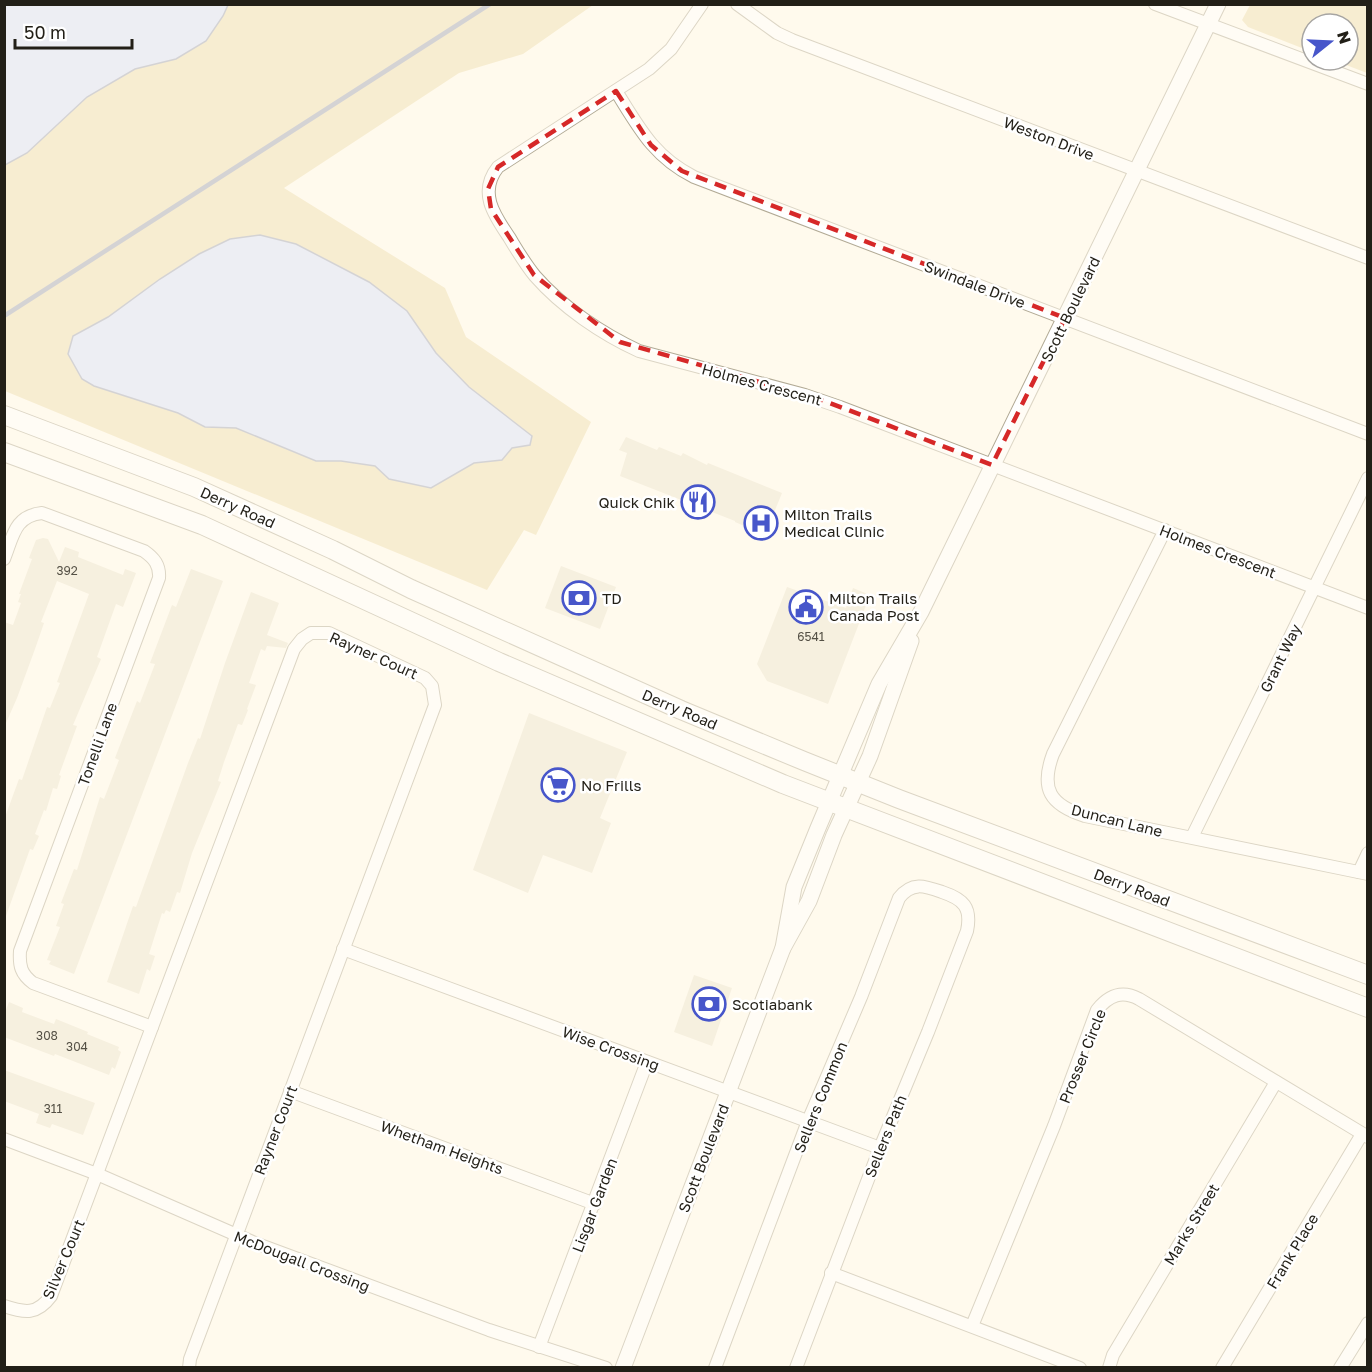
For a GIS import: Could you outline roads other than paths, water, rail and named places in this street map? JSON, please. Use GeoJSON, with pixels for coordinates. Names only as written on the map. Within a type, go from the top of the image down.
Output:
{"type":"FeatureCollection","features":[{"type":"Feature","properties":{"kind":"main road","name":"Derry Road"},"geometry":{"type":"LineString","coordinates":[[4,415],[194,487],[333,550],[411,590],[681,710],[858,783],[1368,975]]}},
{"type":"Feature","properties":{"kind":"main road","name":"Derry Road"},"geometry":{"type":"LineString","coordinates":[[4,452],[202,525],[499,662],[846,809],[1368,1008]]}},
{"type":"Feature","properties":{"kind":"street","name":"Holmes Crescent"},"geometry":{"type":"LineString","coordinates":[[702,4],[671,49],[649,69],[498,167],[490,180],[488,198],[491,209],[534,275],[542,283],[599,329],[639,351],[822,400],[1368,608]]}},
{"type":"Feature","properties":{"kind":"street","name":"Weston Drive"},"geometry":{"type":"LineString","coordinates":[[737,4],[777,33],[792,40],[1368,258]]}},
{"type":"Feature","properties":{"kind":"street"},"geometry":{"type":"LineString","coordinates":[[1155,4],[1368,84]]}},
{"type":"Feature","properties":{"kind":"street","name":"Scott Boulevard"},"geometry":{"type":"LineString","coordinates":[[783,948],[794,887],[879,684],[921,612],[1218,4]]}},
{"type":"Feature","properties":{"kind":"street","name":"Swindale Drive"},"geometry":{"type":"LineString","coordinates":[[616,92],[651,145],[666,160],[682,171],[1368,434]]}},
{"type":"Feature","properties":{"kind":"street","name":"Grant Way"},"geometry":{"type":"LineString","coordinates":[[1192,837],[1368,478]]}},
{"type":"Feature","properties":{"kind":"street","name":"Tonelli Lane"},"geometry":{"type":"LineString","coordinates":[[4,560],[18,523],[25,517],[42,513],[144,551],[155,560],[159,567],[159,578],[20,951],[21,971],[33,983],[152,1027]]}},
{"type":"Feature","properties":{"kind":"street","name":"Duncan Lane"},"geometry":{"type":"LineString","coordinates":[[1165,530],[1053,754],[1047,777],[1053,798],[1065,808],[1075,812],[1363,873]]}},
{"type":"Feature","properties":{"kind":"street","name":"Scott Boulevard"},"geometry":{"type":"LineString","coordinates":[[623,1368],[783,948],[809,901],[858,783],[898,680],[921,612]]}},
{"type":"Feature","properties":{"kind":"street","name":"Rayner Court"},"geometry":{"type":"LineString","coordinates":[[97,1174],[294,649],[310,633],[329,633],[425,678],[432,686],[435,705],[236,1235],[190,1359],[189,1368]]}},
{"type":"Feature","properties":{"kind":"street"},"geometry":{"type":"LineString","coordinates":[[1363,873],[1368,853]]}},
{"type":"Feature","properties":{"kind":"street","name":"Sellers Common"},"geometry":{"type":"LineString","coordinates":[[715,1368],[808,1121],[861,997],[899,898],[908,888],[918,885],[959,898],[965,905]]}},
{"type":"Feature","properties":{"kind":"street","name":"Sellers Path"},"geometry":{"type":"LineString","coordinates":[[796,1368],[879,1148],[968,931],[969,914],[965,905]]}},
{"type":"Feature","properties":{"kind":"street","name":"Wise Crossing"},"geometry":{"type":"LineString","coordinates":[[343,949],[879,1148]]}},
{"type":"Feature","properties":{"kind":"street","name":"Prosser Circle"},"geometry":{"type":"LineString","coordinates":[[972,1326],[1054,1126],[1097,1010],[1104,1002],[1117,994],[1132,995],[1365,1136]]}},
{"type":"Feature","properties":{"kind":"street","name":"Lisgar Garden"},"geometry":{"type":"LineString","coordinates":[[539,1347],[647,1062]]}},
{"type":"Feature","properties":{"kind":"street","name":"Marks Street"},"geometry":{"type":"LineString","coordinates":[[1109,1368],[1113,1355],[1276,1082]]}},
{"type":"Feature","properties":{"kind":"street","name":"Whetham Heights"},"geometry":{"type":"LineString","coordinates":[[290,1091],[595,1204]]}},
{"type":"Feature","properties":{"kind":"street","name":"Frank Place"},"geometry":{"type":"LineString","coordinates":[[1222,1368],[1365,1136]]}},
{"type":"Feature","properties":{"kind":"street","name":"McDougall Crossing"},"geometry":{"type":"LineString","coordinates":[[4,1139],[97,1174],[236,1235],[539,1347],[606,1368]]}},
{"type":"Feature","properties":{"kind":"street","name":"Silver Court"},"geometry":{"type":"LineString","coordinates":[[4,1306],[33,1311],[45,1304],[51,1296],[97,1174]]}},
{"type":"Feature","properties":{"kind":"street"},"geometry":{"type":"LineString","coordinates":[[831,1272],[1080,1368]]}},
{"type":"Feature","properties":{"kind":"street"},"geometry":{"type":"LineString","coordinates":[[1340,1368],[1368,1323]]}},
{"type":"Feature","properties":{"kind":"water"},"geometry":{"type":"Polygon","coordinates":[[[5,4],[228,5],[206,41],[176,59],[135,69],[87,97],[27,153],[5,165],[5,4]]]}},
{"type":"Feature","properties":{"kind":"water"},"geometry":{"type":"Polygon","coordinates":[[[260,235],[296,244],[369,282],[407,311],[436,353],[469,387],[532,436],[530,445],[512,448],[502,460],[474,463],[431,488],[389,479],[375,466],[341,461],[316,461],[236,428],[205,427],[178,413],[94,386],[82,379],[68,354],[73,336],[108,317],[199,254],[230,239],[260,235]]]}},
{"type":"Feature","properties":{"kind":"waterway"},"geometry":{"type":"LineString","coordinates":[[4,316],[490,4]]}},
{"type":"Feature","properties":{"kind":"place","name":"Quick Chik"},"geometry":{"type":"Point","coordinates":[698,502]}},
{"type":"Feature","properties":{"kind":"place","name":"Milton Trails Medical Clinic"},"geometry":{"type":"Point","coordinates":[761,523]}},
{"type":"Feature","properties":{"kind":"place","name":"TD"},"geometry":{"type":"Point","coordinates":[579,598]}},
{"type":"Feature","properties":{"kind":"place","name":"Milton Trails Canada Post"},"geometry":{"type":"Point","coordinates":[806,607]}},
{"type":"Feature","properties":{"kind":"place","name":"No Frills"},"geometry":{"type":"Point","coordinates":[558,785]}},
{"type":"Feature","properties":{"kind":"place","name":"Scotiabank"},"geometry":{"type":"Point","coordinates":[709,1004]}}]}
